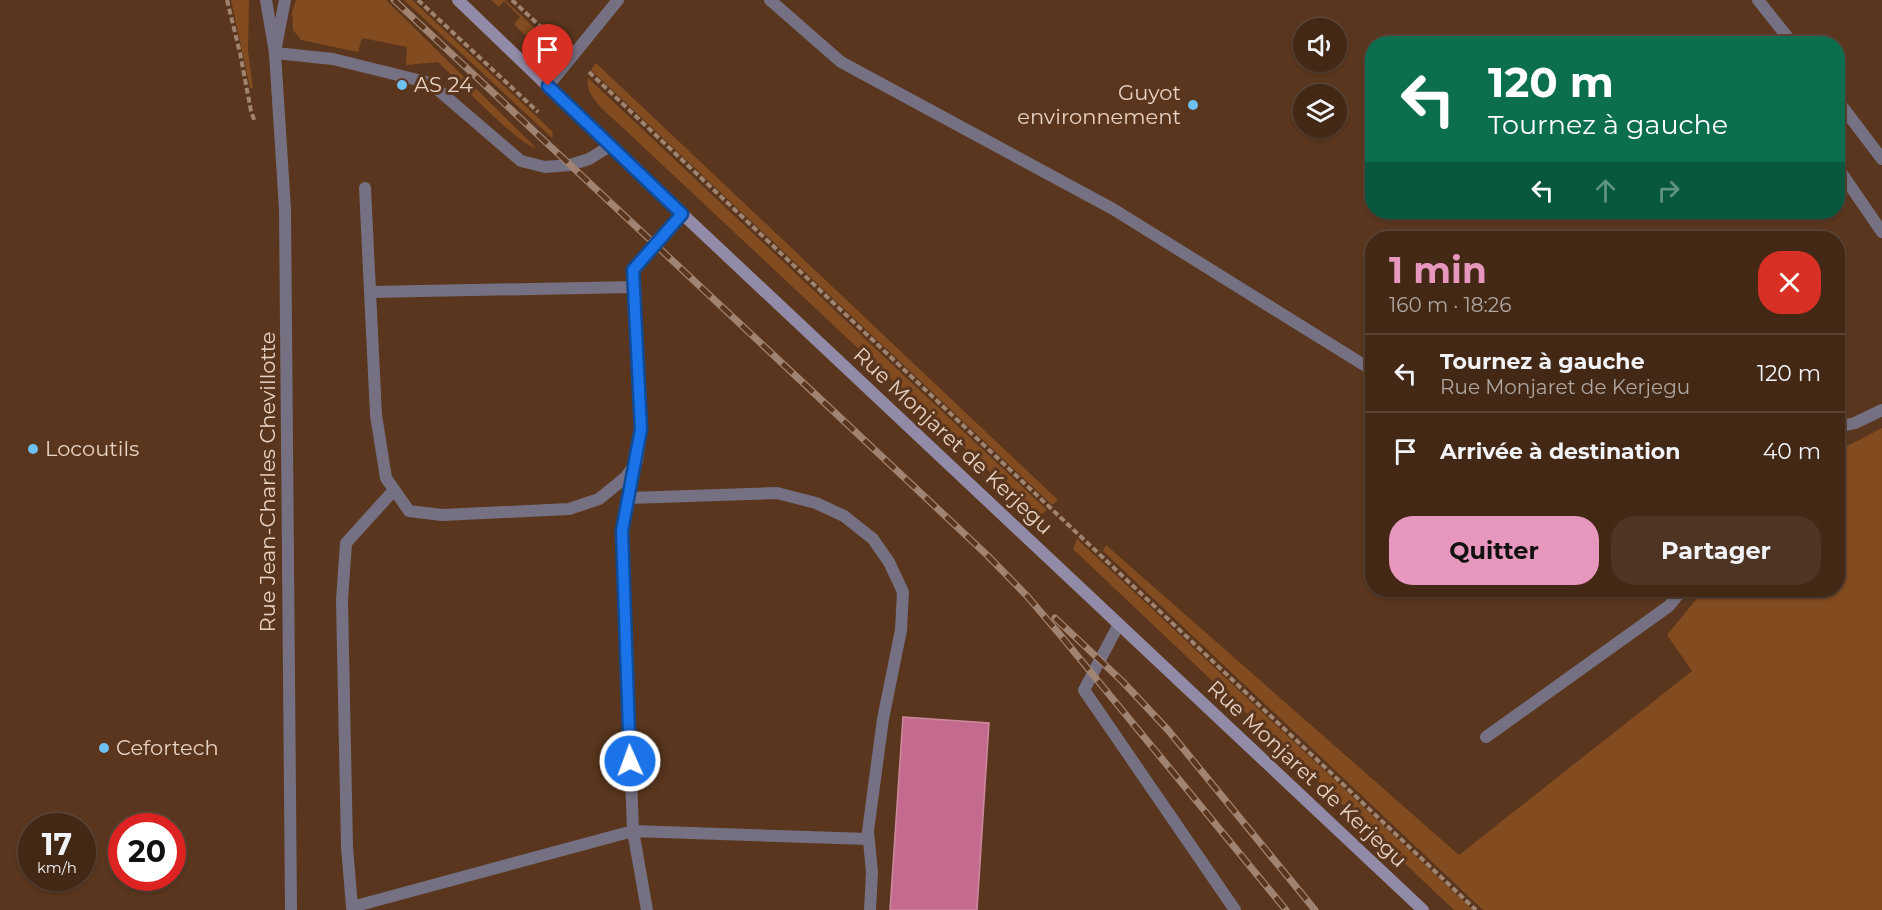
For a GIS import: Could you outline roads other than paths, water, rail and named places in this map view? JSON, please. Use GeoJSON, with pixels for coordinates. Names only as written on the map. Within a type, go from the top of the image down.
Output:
{"type":"FeatureCollection","features":[{"type":"Feature","properties":{"kind":"street","name":"Rue Jean-Charles Chevillotte"},"geometry":{"type":"LineString","coordinates":[[266,0],[275,53],[285,209],[291,910]]}},
{"type":"Feature","properties":{"kind":"street","name":"Rue Jean-Charles Chevillotte"},"geometry":{"type":"LineString","coordinates":[[275,53],[285,0]]}},
{"type":"Feature","properties":{"kind":"street","name":"Rue Monjaret de Kerjegu"},"geometry":{"type":"LineString","coordinates":[[458,0],[682,214],[1423,910]]}},
{"type":"Feature","properties":{"kind":"street"},"geometry":{"type":"LineString","coordinates":[[548,86],[618,0]]}},
{"type":"Feature","properties":{"kind":"street"},"geometry":{"type":"LineString","coordinates":[[770,0],[841,62],[1113,209],[1365,366]]}},
{"type":"Feature","properties":{"kind":"street"},"geometry":{"type":"LineString","coordinates":[[1758,0],[1787,36]]}},
{"type":"Feature","properties":{"kind":"street"},"geometry":{"type":"LineString","coordinates":[[275,53],[333,59],[430,83],[521,161],[545,167],[570,165],[589,159],[610,146]]}},
{"type":"Feature","properties":{"kind":"street"},"geometry":{"type":"LineString","coordinates":[[1845,110],[1882,159]]}},
{"type":"Feature","properties":{"kind":"street"},"geometry":{"type":"LineString","coordinates":[[1845,178],[1882,232]]}},
{"type":"Feature","properties":{"kind":"street"},"geometry":{"type":"LineString","coordinates":[[365,188],[376,415],[386,478],[409,511],[442,515],[569,509],[599,499],[626,477],[636,461]]}},
{"type":"Feature","properties":{"kind":"street"},"geometry":{"type":"LineString","coordinates":[[647,910],[633,831],[622,531],[641,429],[633,270],[682,214]]}},
{"type":"Feature","properties":{"kind":"street"},"geometry":{"type":"LineString","coordinates":[[370,292],[634,287]]}},
{"type":"Feature","properties":{"kind":"street"},"geometry":{"type":"LineString","coordinates":[[1845,425],[1882,410]]}},
{"type":"Feature","properties":{"kind":"street"},"geometry":{"type":"LineString","coordinates":[[394,490],[346,543],[342,600],[347,847],[353,909],[633,831],[868,839]]}},
{"type":"Feature","properties":{"kind":"street"},"geometry":{"type":"LineString","coordinates":[[629,498],[777,493],[816,503],[844,516],[873,539],[889,562],[903,592],[901,630],[883,719],[868,831],[872,872],[870,910]]}},
{"type":"Feature","properties":{"kind":"street"},"geometry":{"type":"LineString","coordinates":[[1486,737],[1669,606],[1676,597]]}},
{"type":"Feature","properties":{"kind":"street"},"geometry":{"type":"LineString","coordinates":[[1119,624],[1084,690],[1235,910]]}},
{"type":"Feature","properties":{"kind":"railway"},"geometry":{"type":"LineString","coordinates":[[394,0],[987,555],[1027,596],[1062,637],[1286,910]]}},
{"type":"Feature","properties":{"kind":"railway"},"geometry":{"type":"LineString","coordinates":[[1055,618],[1122,681],[1168,730],[1315,910]]}},
{"type":"Feature","properties":{"kind":"place","name":"AS 24"},"geometry":{"type":"Point","coordinates":[402,85]}},
{"type":"Feature","properties":{"kind":"place","name":"Guyot environnement"},"geometry":{"type":"Point","coordinates":[1193,105]}},
{"type":"Feature","properties":{"kind":"place","name":"Locoutils"},"geometry":{"type":"Point","coordinates":[33,449]}},
{"type":"Feature","properties":{"kind":"place","name":"Cefortech"},"geometry":{"type":"Point","coordinates":[104,748]}}]}
